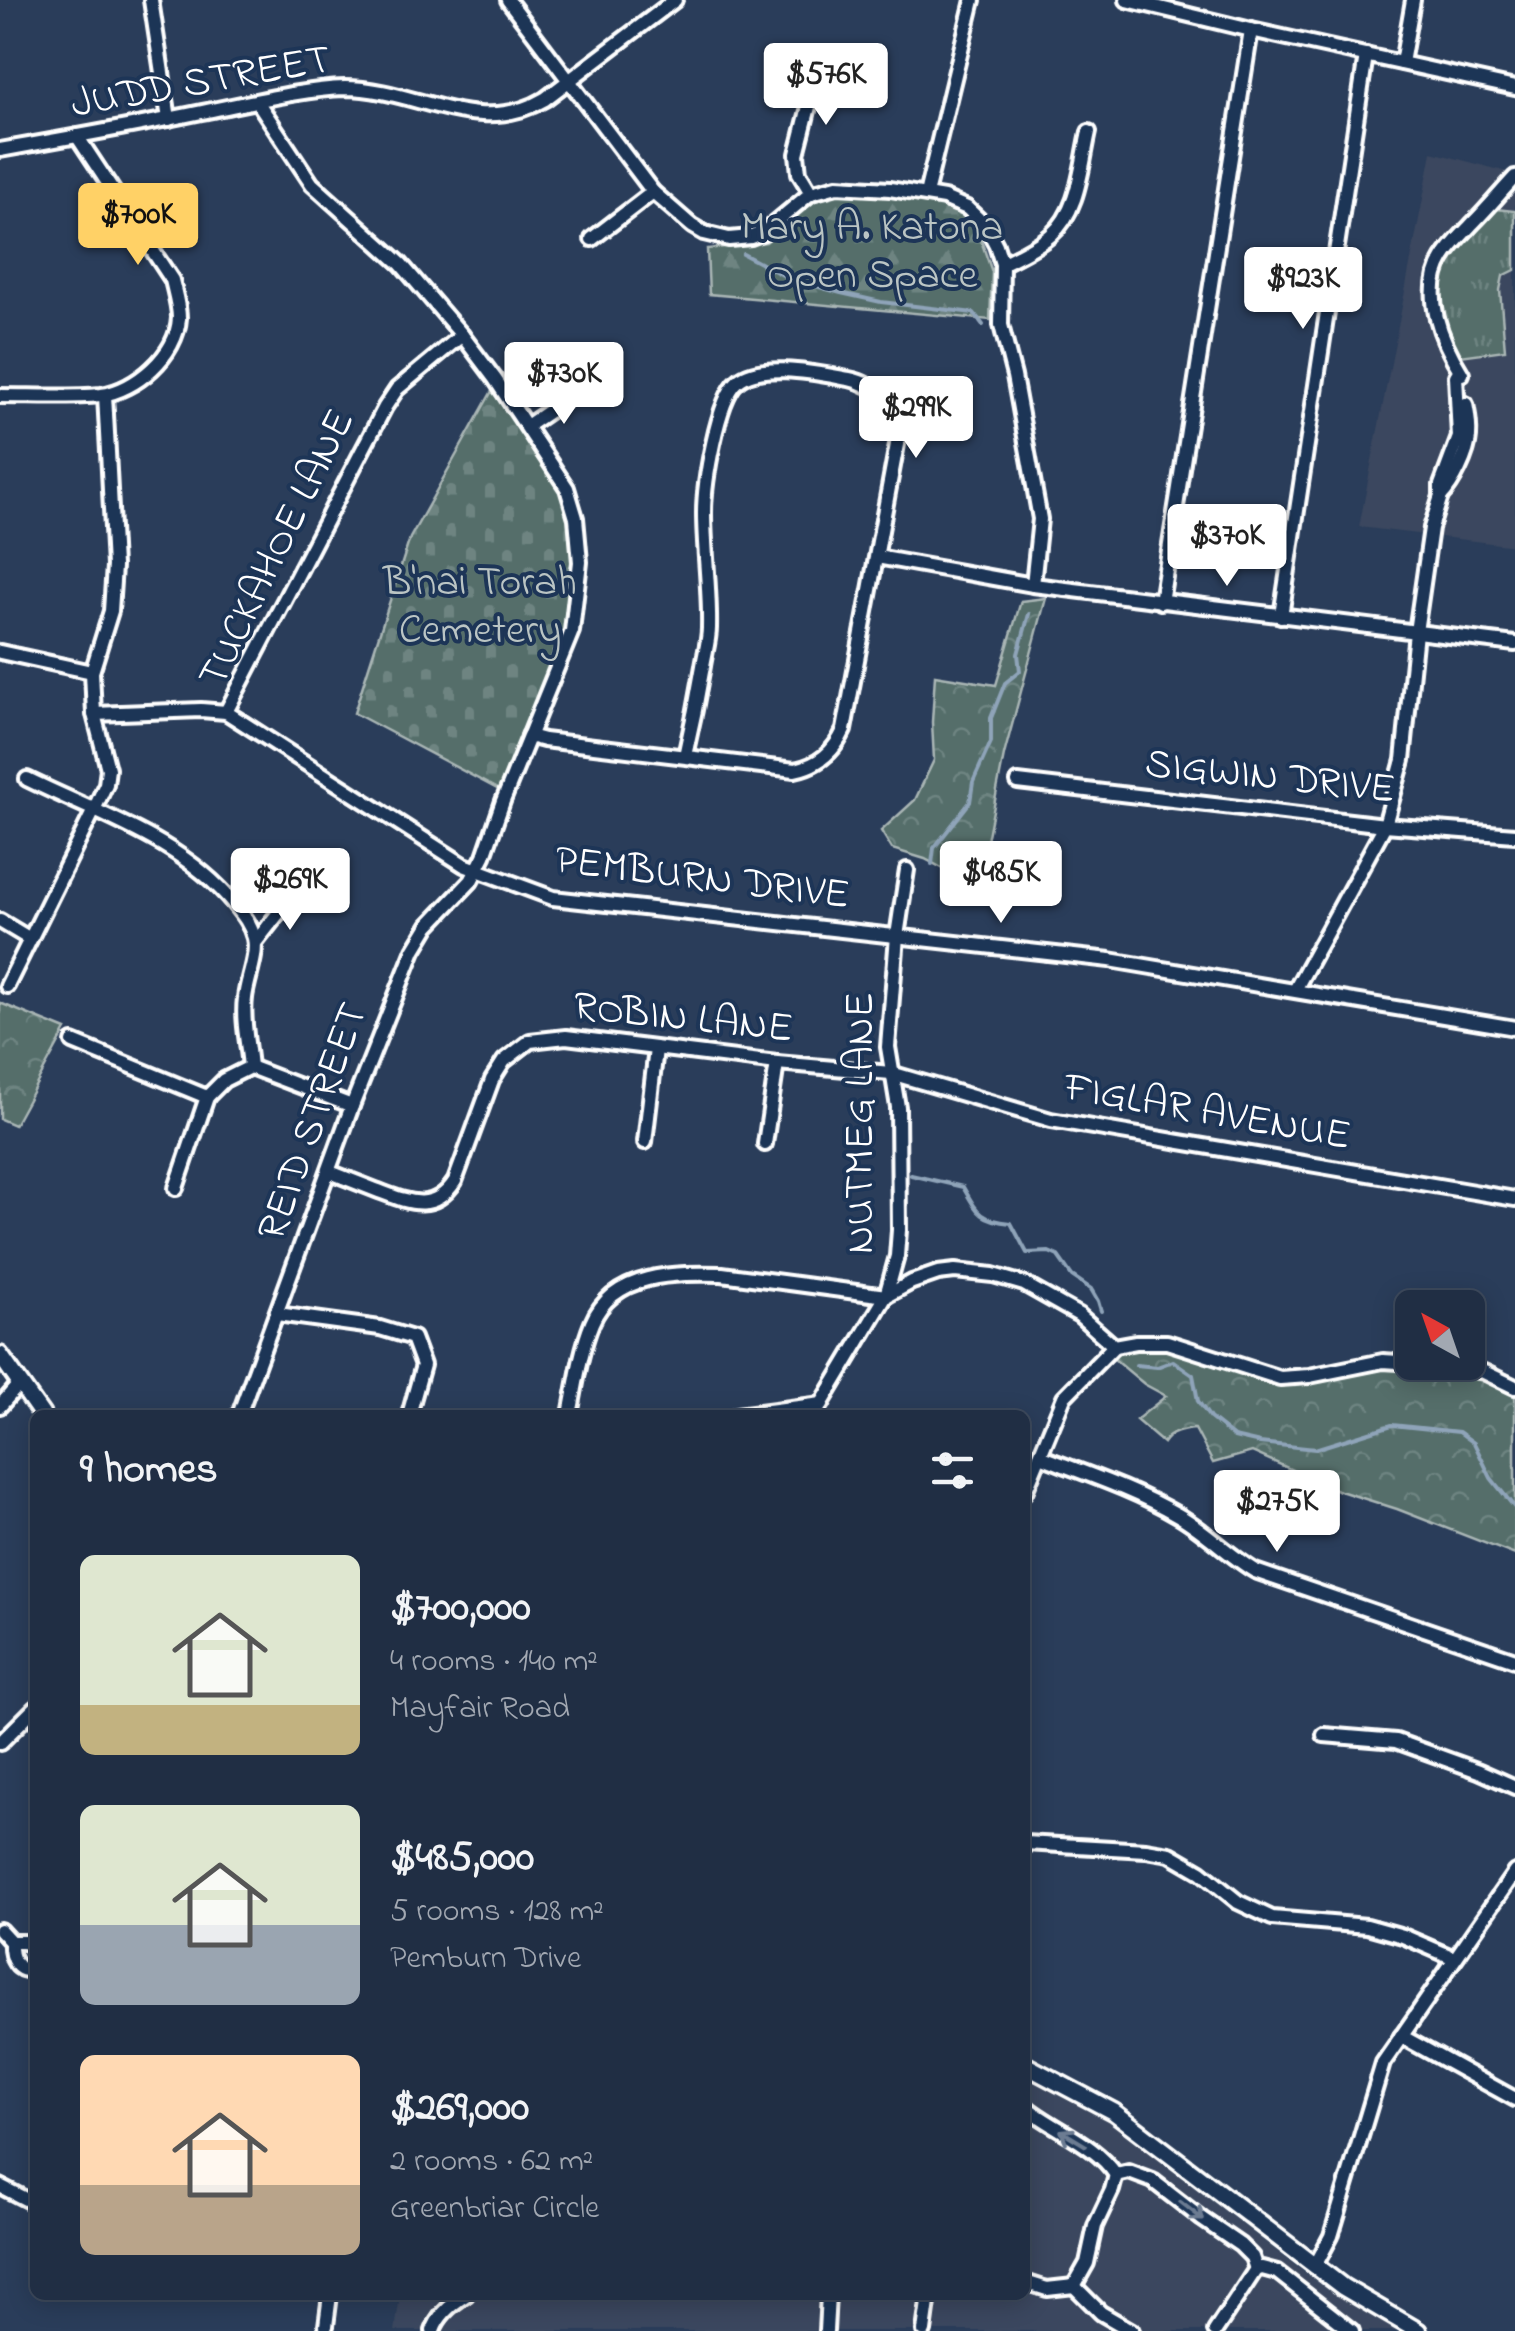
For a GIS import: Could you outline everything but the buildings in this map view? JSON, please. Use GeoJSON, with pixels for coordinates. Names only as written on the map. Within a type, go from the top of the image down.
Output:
{"type":"FeatureCollection","features":[{"type":"Feature","properties":{"kind":"main road"},"geometry":{"type":"LineString","coordinates":[[0,1355],[39,1410]]}},
{"type":"Feature","properties":{"kind":"main road"},"geometry":{"type":"LineString","coordinates":[[1030,2067],[1122,2118],[1315,2266],[1361,2299],[1418,2331]]}},
{"type":"Feature","properties":{"kind":"street"},"geometry":{"type":"LineString","coordinates":[[151,0],[169,119]]}},
{"type":"Feature","properties":{"kind":"street"},"geometry":{"type":"LineString","coordinates":[[508,0],[654,192],[704,233],[728,238],[764,232],[811,193],[837,186],[926,194],[956,202],[976,216],[992,235],[1002,264],[1001,325],[1040,519],[1033,586]]}},
{"type":"Feature","properties":{"kind":"street","name":"JUDD STREET"},"geometry":{"type":"LineString","coordinates":[[0,150],[331,89],[352,88],[499,116],[531,107],[674,0]]}},
{"type":"Feature","properties":{"kind":"street"},"geometry":{"type":"LineString","coordinates":[[926,194],[973,0]]}},
{"type":"Feature","properties":{"kind":"street"},"geometry":{"type":"LineString","coordinates":[[1127,0],[1515,88]]}},
{"type":"Feature","properties":{"kind":"street"},"geometry":{"type":"LineString","coordinates":[[1402,63],[1413,0]]}},
{"type":"Feature","properties":{"kind":"street"},"geometry":{"type":"LineString","coordinates":[[1161,602],[1250,30]]}},
{"type":"Feature","properties":{"kind":"street"},"geometry":{"type":"LineString","coordinates":[[1281,616],[1366,55]]}},
{"type":"Feature","properties":{"kind":"street"},"geometry":{"type":"LineString","coordinates":[[811,193],[799,173],[797,154],[819,68]]}},
{"type":"Feature","properties":{"kind":"street","name":"REID STREET"},"geometry":{"type":"LineString","coordinates":[[241,1410],[352,1106],[418,940],[478,870],[572,631],[580,562],[570,494],[527,426],[462,336],[401,264],[317,189],[257,101]]}},
{"type":"Feature","properties":{"kind":"street"},"geometry":{"type":"LineString","coordinates":[[1002,264],[1048,238],[1063,222],[1076,191],[1089,132]]}},
{"type":"Feature","properties":{"kind":"street"},"geometry":{"type":"LineString","coordinates":[[0,396],[105,394],[132,384],[158,364],[179,322],[172,280],[77,136]]}},
{"type":"Feature","properties":{"kind":"street"},"geometry":{"type":"LineString","coordinates":[[1295,990],[1385,825],[1403,760],[1431,528],[1459,437],[1459,371],[1444,338],[1432,294],[1441,261],[1452,245],[1515,177]]}},
{"type":"Feature","properties":{"kind":"street"},"geometry":{"type":"LineString","coordinates":[[592,239],[654,192]]}},
{"type":"Feature","properties":{"kind":"street","name":"TUCKAHOE LANE"},"geometry":{"type":"LineString","coordinates":[[462,336],[397,389],[385,407],[226,712],[464,865],[478,870]]}},
{"type":"Feature","properties":{"kind":"street"},"geometry":{"type":"LineString","coordinates":[[528,736],[544,740],[795,770],[810,767],[838,744],[844,730],[898,439],[896,419],[888,404],[881,395],[854,380],[770,368],[738,381],[726,395],[717,424],[704,508],[709,630],[685,756]]}},
{"type":"Feature","properties":{"kind":"street"},"geometry":{"type":"LineString","coordinates":[[527,426],[577,392]]}},
{"type":"Feature","properties":{"kind":"street"},"geometry":{"type":"LineString","coordinates":[[6,986],[106,784],[108,769],[94,714],[92,672],[110,610],[114,566],[105,394]]}},
{"type":"Feature","properties":{"kind":"street"},"geometry":{"type":"LineString","coordinates":[[877,557],[1033,586],[1515,644]]}},
{"type":"Feature","properties":{"kind":"street"},"geometry":{"type":"LineString","coordinates":[[0,652],[92,672]]}},
{"type":"Feature","properties":{"kind":"street"},"geometry":{"type":"LineString","coordinates":[[94,714],[226,712]]}},
{"type":"Feature","properties":{"kind":"street"},"geometry":{"type":"LineString","coordinates":[[27,779],[181,854],[228,896],[249,924],[256,943]]}},
{"type":"Feature","properties":{"kind":"street","name":"SIGWIN DRIVE"},"geometry":{"type":"LineString","coordinates":[[1018,782],[1385,825],[1515,835]]}},
{"type":"Feature","properties":{"kind":"street","name":"PEMBURN DRIVE"},"geometry":{"type":"LineString","coordinates":[[478,870],[571,901],[1110,960],[1515,1028]]}},
{"type":"Feature","properties":{"kind":"street","name":"NUTMEG LANE"},"geometry":{"type":"LineString","coordinates":[[818,1410],[886,1296],[897,1256],[898,1107],[888,1048],[907,870]]}},
{"type":"Feature","properties":{"kind":"street"},"geometry":{"type":"LineString","coordinates":[[250,1067],[244,1018],[256,943],[288,901],[300,895]]}},
{"type":"Feature","properties":{"kind":"street"},"geometry":{"type":"LineString","coordinates":[[0,921],[30,940]]}},
{"type":"Feature","properties":{"kind":"street","name":"ROBIN LANE"},"geometry":{"type":"LineString","coordinates":[[330,1172],[410,1203],[437,1198],[451,1187],[497,1071],[523,1044],[538,1039],[566,1037],[891,1073]]}},
{"type":"Feature","properties":{"kind":"street"},"geometry":{"type":"LineString","coordinates":[[73,1042],[206,1097]]}},
{"type":"Feature","properties":{"kind":"street"},"geometry":{"type":"LineString","coordinates":[[644,1142],[656,1049]]}},
{"type":"Feature","properties":{"kind":"street"},"geometry":{"type":"LineString","coordinates":[[765,1144],[777,1063]]}},
{"type":"Feature","properties":{"kind":"street"},"geometry":{"type":"LineString","coordinates":[[176,1188],[206,1097],[224,1080],[250,1067],[352,1106]]}},
{"type":"Feature","properties":{"kind":"street","name":"FIGLAR AVENUE"},"geometry":{"type":"LineString","coordinates":[[891,1073],[1051,1120],[1515,1199]]}},
{"type":"Feature","properties":{"kind":"street"},"geometry":{"type":"LineString","coordinates":[[571,1410],[588,1332],[596,1315],[610,1297],[635,1283],[675,1274],[722,1274],[886,1296],[938,1273],[955,1270],[993,1275],[1024,1284],[1079,1315],[1114,1346]]}},
{"type":"Feature","properties":{"kind":"street"},"geometry":{"type":"LineString","coordinates":[[277,1314],[380,1328],[414,1338],[423,1365],[410,1410]]}},
{"type":"Feature","properties":{"kind":"street"},"geometry":{"type":"LineString","coordinates":[[1030,1480],[1064,1397],[1114,1346],[1168,1342],[1280,1378],[1382,1361],[1484,1372],[1515,1387]]}},
{"type":"Feature","properties":{"kind":"street"},"geometry":{"type":"LineString","coordinates":[[0,1406],[20,1382]]}},
{"type":"Feature","properties":{"kind":"street"},"geometry":{"type":"LineString","coordinates":[[1040,1456],[1181,1516],[1255,1570],[1515,1660]]}},
{"type":"Feature","properties":{"kind":"street"},"geometry":{"type":"LineString","coordinates":[[0,1742],[30,1713]]}},
{"type":"Feature","properties":{"kind":"street"},"geometry":{"type":"LineString","coordinates":[[1324,1735],[1396,1741],[1515,1787]]}},
{"type":"Feature","properties":{"kind":"street"},"geometry":{"type":"LineString","coordinates":[[1030,1843],[1170,1854],[1201,1872],[1238,1902],[1272,1918],[1367,1926],[1404,1936],[1454,1958]]}},
{"type":"Feature","properties":{"kind":"street"},"geometry":{"type":"LineString","coordinates":[[1315,2266],[1331,2236],[1379,2075],[1401,2036],[1515,1872]]}},
{"type":"Feature","properties":{"kind":"street"},"geometry":{"type":"LineString","coordinates":[[0,1930],[11,1942],[14,1962],[20,1969],[30,1970]]}},
{"type":"Feature","properties":{"kind":"street"},"geometry":{"type":"LineString","coordinates":[[11,1942],[30,1944]]}},
{"type":"Feature","properties":{"kind":"street"},"geometry":{"type":"LineString","coordinates":[[1401,2036],[1515,2099]]}},
{"type":"Feature","properties":{"kind":"street"},"geometry":{"type":"LineString","coordinates":[[1030,2110],[1096,2151],[1116,2175]]}},
{"type":"Feature","properties":{"kind":"street"},"geometry":{"type":"LineString","coordinates":[[1116,2175],[1129,2172],[1154,2181],[1247,2252],[1256,2270]]}},
{"type":"Feature","properties":{"kind":"street"},"geometry":{"type":"LineString","coordinates":[[1074,2286],[1087,2263],[1094,2226],[1116,2175]]}},
{"type":"Feature","properties":{"kind":"street"},"geometry":{"type":"LineString","coordinates":[[0,2186],[30,2201]]}},
{"type":"Feature","properties":{"kind":"street"},"geometry":{"type":"LineString","coordinates":[[1215,2331],[1256,2270],[1262,2268],[1277,2272],[1352,2331]]}},
{"type":"Feature","properties":{"kind":"street"},"geometry":{"type":"LineString","coordinates":[[1030,2284],[1047,2289],[1074,2286]]}},
{"type":"Feature","properties":{"kind":"street"},"geometry":{"type":"LineString","coordinates":[[1074,2286],[1101,2313],[1132,2331]]}},
{"type":"Feature","properties":{"kind":"street"},"geometry":{"type":"LineString","coordinates":[[326,2326],[329,2300]]}},
{"type":"Feature","properties":{"kind":"street"},"geometry":{"type":"LineString","coordinates":[[434,2331],[458,2300]]}},
{"type":"Feature","properties":{"kind":"street"},"geometry":{"type":"LineString","coordinates":[[826,2331],[828,2300]]}},
{"type":"Feature","properties":{"kind":"street"},"geometry":{"type":"LineString","coordinates":[[924,2331],[928,2300]]}},
{"type":"Feature","properties":{"kind":"shaded area"},"geometry":{"type":"Polygon","coordinates":[[[1432,152],[1515,174],[1515,546],[1359,527],[1432,152]]]}},
{"type":"Feature","properties":{"kind":"shaded area"},"geometry":{"type":"Polygon","coordinates":[[[1030,2080],[1099,2113],[1306,2274],[1399,2331],[395,2331],[399,2300],[1030,2300],[1030,2080]]]}},
{"type":"Feature","properties":{"kind":"green space","name":"Mary A. Katona Open Space"},"geometry":{"type":"Polygon","coordinates":[[[841,193],[942,206],[964,215],[977,229],[992,272],[990,320],[709,294],[707,249],[766,242],[811,202],[841,193]]]}},
{"type":"Feature","properties":{"kind":"green space"},"geometry":{"type":"Polygon","coordinates":[[[1487,208],[1515,211],[1515,270],[1503,276],[1500,290],[1505,350],[1453,357],[1439,325],[1441,261],[1487,208]]]}},
{"type":"Feature","properties":{"kind":"green space","name":"B'nai Torah Cemetery"},"geometry":{"type":"Polygon","coordinates":[[[492,391],[565,494],[575,529],[566,630],[501,791],[354,713],[410,538],[492,391]]]}},
{"type":"Feature","properties":{"kind":"green space"},"geometry":{"type":"Polygon","coordinates":[[[1046,598],[1004,755],[980,876],[955,875],[925,859],[892,849],[881,831],[915,800],[934,760],[935,675],[996,685],[1021,601],[1046,598]]]}},
{"type":"Feature","properties":{"kind":"green space"},"geometry":{"type":"Polygon","coordinates":[[[0,1003],[66,1030],[14,1125],[0,1119],[0,1003]]]}},
{"type":"Feature","properties":{"kind":"green space"},"geometry":{"type":"Polygon","coordinates":[[[1117,1346],[1164,1346],[1267,1377],[1284,1386],[1386,1364],[1395,1365],[1395,1380],[1486,1377],[1515,1394],[1515,1555],[1337,1490],[1252,1452],[1213,1463],[1195,1429],[1173,1434],[1163,1443],[1136,1420],[1166,1396],[1144,1384],[1107,1353],[1117,1346]]]}},
{"type":"Feature","properties":{"kind":"waterway"},"geometry":{"type":"LineString","coordinates":[[743,254],[790,279],[881,302],[974,313],[983,325]]}},
{"type":"Feature","properties":{"kind":"waterway"},"geometry":{"type":"LineString","coordinates":[[932,864],[934,848],[970,802],[973,782],[991,742],[991,718],[1005,683],[1020,671],[1018,654],[1029,614]]}},
{"type":"Feature","properties":{"kind":"waterway"},"geometry":{"type":"LineString","coordinates":[[911,1175],[963,1187],[981,1214],[1011,1223],[1027,1253],[1049,1252],[1058,1256],[1072,1276],[1091,1289],[1101,1311]]}},
{"type":"Feature","properties":{"kind":"waterway"},"geometry":{"type":"LineString","coordinates":[[1136,1365],[1157,1367],[1173,1361],[1193,1375],[1198,1401],[1210,1418],[1234,1437],[1260,1443],[1315,1449],[1392,1425],[1459,1432],[1474,1443],[1491,1478],[1515,1508]]}}]}
